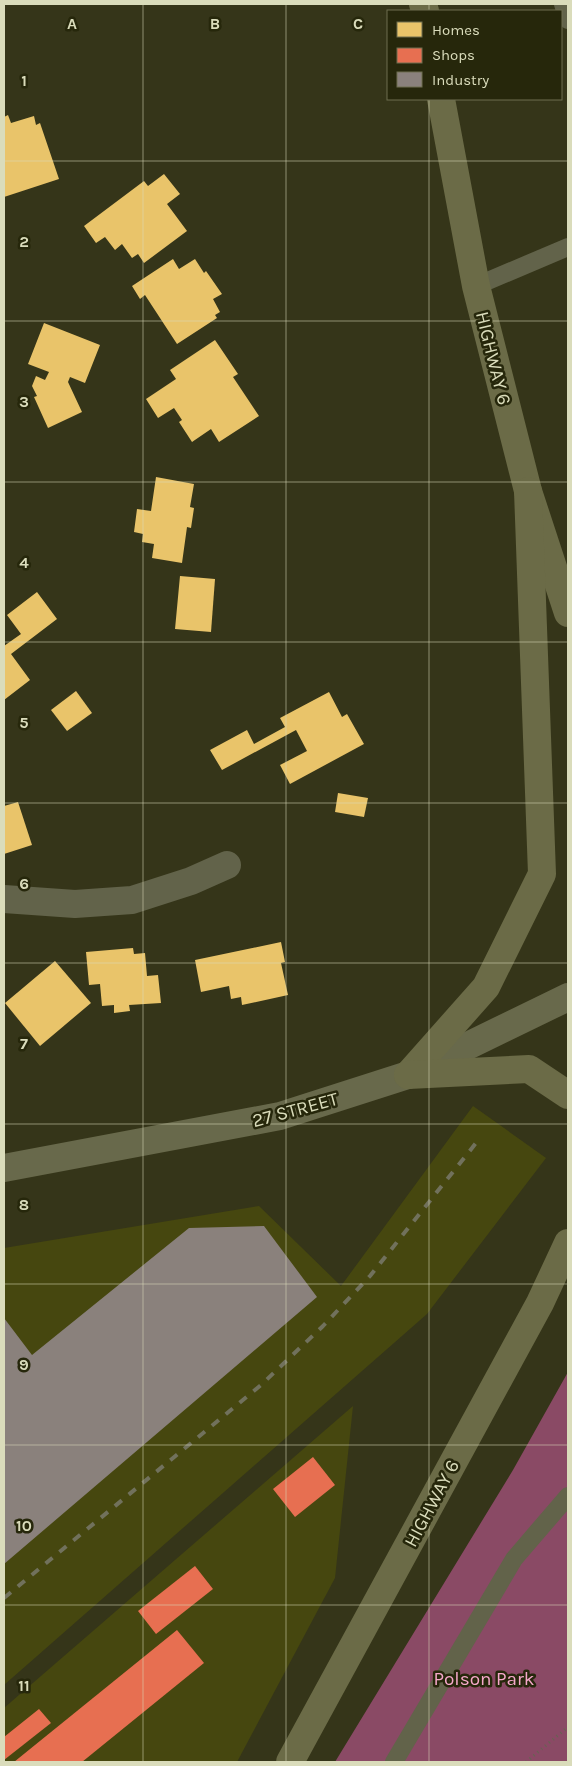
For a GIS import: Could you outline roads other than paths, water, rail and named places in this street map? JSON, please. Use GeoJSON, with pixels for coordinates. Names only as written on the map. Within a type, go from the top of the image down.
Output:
{"type":"FeatureCollection","features":[{"type":"Feature","properties":{"kind":"main road","name":"HIGHWAY 6"},"geometry":{"type":"LineString","coordinates":[[441,100],[476,286],[528,491],[568,613]]}},
{"type":"Feature","properties":{"kind":"main road"},"geometry":{"type":"LineString","coordinates":[[408,1075],[486,987],[542,874],[528,491]]}},
{"type":"Feature","properties":{"kind":"main road","name":"27 STREET"},"geometry":{"type":"LineString","coordinates":[[4,1168],[280,1116],[408,1075],[568,997]]}},
{"type":"Feature","properties":{"kind":"main road"},"geometry":{"type":"LineString","coordinates":[[408,1075],[529,1069],[568,1095]]}},
{"type":"Feature","properties":{"kind":"main road","name":"HIGHWAY 6"},"geometry":{"type":"LineString","coordinates":[[290,1762],[540,1303],[568,1243]]}},
{"type":"Feature","properties":{"kind":"street"},"geometry":{"type":"LineString","coordinates":[[4,899],[75,904],[132,900],[191,881],[227,865]]}},
{"type":"Feature","properties":{"kind":"lane"},"geometry":{"type":"LineString","coordinates":[[563,4],[568,20]]}},
{"type":"Feature","properties":{"kind":"lane"},"geometry":{"type":"LineString","coordinates":[[476,286],[568,247]]}},
{"type":"Feature","properties":{"kind":"lane"},"geometry":{"type":"LineString","coordinates":[[394,1762],[514,1559],[568,1496]]}},
{"type":"Feature","properties":{"kind":"railway"},"geometry":{"type":"LineString","coordinates":[[4,1598],[261,1385],[323,1326],[370,1276],[476,1143]]}},
{"type":"Feature","properties":{"kind":"park label","name":"Polson Park"},"geometry":{"type":"Point","coordinates":[484,1678]}}]}
